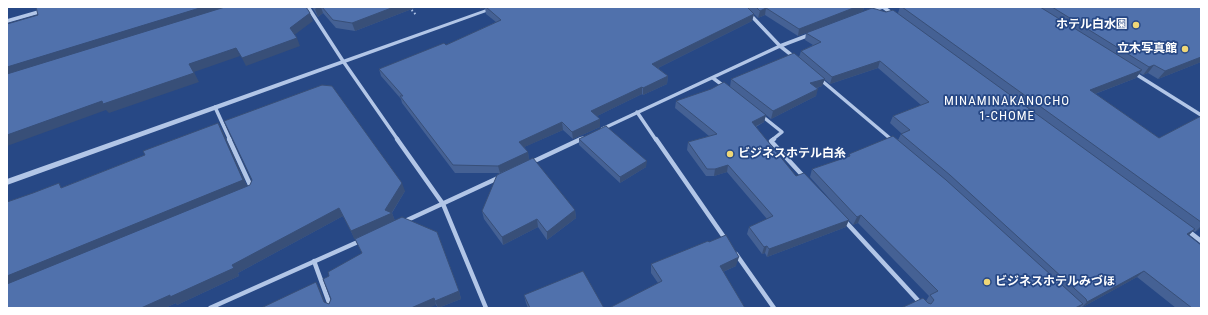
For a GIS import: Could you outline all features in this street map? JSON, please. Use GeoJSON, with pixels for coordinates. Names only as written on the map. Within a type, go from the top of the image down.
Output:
{"type":"FeatureCollection","features":[{"type":"Feature","properties":{"kind":"street"},"geometry":{"type":"LineString","coordinates":[[308,7],[343,61],[443,204],[486,308]]}},
{"type":"Feature","properties":{"kind":"street"},"geometry":{"type":"LineString","coordinates":[[7,182],[497,7]]}},
{"type":"Feature","properties":{"kind":"street"},"geometry":{"type":"LineString","coordinates":[[743,7],[780,46],[798,61]]}},
{"type":"Feature","properties":{"kind":"street"},"geometry":{"type":"LineString","coordinates":[[868,13],[883,7],[896,16]]}},
{"type":"Feature","properties":{"kind":"street"},"geometry":{"type":"LineString","coordinates":[[7,21],[49,9]]}},
{"type":"Feature","properties":{"kind":"street"},"geometry":{"type":"LineString","coordinates":[[594,133],[780,46],[817,32]]}},
{"type":"Feature","properties":{"kind":"street"},"geometry":{"type":"LineString","coordinates":[[1128,69],[1201,115]]}},
{"type":"Feature","properties":{"kind":"street"},"geometry":{"type":"LineString","coordinates":[[816,75],[896,144]]}},
{"type":"Feature","properties":{"kind":"street"},"geometry":{"type":"LineString","coordinates":[[713,78],[730,91]]}},
{"type":"Feature","properties":{"kind":"street"},"geometry":{"type":"LineString","coordinates":[[215,107],[253,190],[246,193]]}},
{"type":"Feature","properties":{"kind":"street"},"geometry":{"type":"LineString","coordinates":[[637,112],[728,243]]}},
{"type":"Feature","properties":{"kind":"street"},"geometry":{"type":"LineString","coordinates":[[759,114],[782,132],[771,141],[809,182]]}},
{"type":"Feature","properties":{"kind":"street"},"geometry":{"type":"LineString","coordinates":[[522,167],[587,136]]}},
{"type":"Feature","properties":{"kind":"street"},"geometry":{"type":"LineString","coordinates":[[400,223],[500,177]]}},
{"type":"Feature","properties":{"kind":"street"},"geometry":{"type":"LineString","coordinates":[[841,217],[925,308]]}},
{"type":"Feature","properties":{"kind":"street"},"geometry":{"type":"LineString","coordinates":[[1182,227],[1201,241]]}},
{"type":"Feature","properties":{"kind":"street"},"geometry":{"type":"LineString","coordinates":[[210,308],[364,239]]}},
{"type":"Feature","properties":{"kind":"street"},"geometry":{"type":"LineString","coordinates":[[733,249],[774,308]]}},
{"type":"Feature","properties":{"kind":"street"},"geometry":{"type":"LineString","coordinates":[[314,261],[331,308]]}},
{"type":"Feature","properties":{"kind":"path"},"geometry":{"type":"LineString","coordinates":[[409,7],[417,16]]}},
{"type":"Feature","properties":{"kind":"building"},"geometry":{"type":"Polygon","coordinates":[[[36,7],[203,7],[7,67],[7,24],[38,15],[36,7]]]}},
{"type":"Feature","properties":{"kind":"building"},"geometry":{"type":"Polygon","coordinates":[[[225,7],[306,7],[310,13],[290,28],[297,38],[242,58],[236,48],[189,64],[194,73],[103,104],[102,101],[7,135],[7,74],[225,7]]]}},
{"type":"Feature","properties":{"kind":"building"},"geometry":{"type":"Polygon","coordinates":[[[322,7],[394,7],[352,23],[333,20],[322,7]]]}},
{"type":"Feature","properties":{"kind":"building"},"geometry":{"type":"Polygon","coordinates":[[[486,7],[747,7],[754,14],[652,64],[668,76],[591,111],[600,119],[572,132],[562,122],[519,142],[528,152],[498,166],[453,165],[400,96],[403,96],[379,69],[444,43],[446,45],[501,20],[486,7]]]}},
{"type":"Feature","properties":{"kind":"building"},"geometry":{"type":"Polygon","coordinates":[[[756,7],[856,7],[799,29],[766,8],[760,11],[756,7]]]}},
{"type":"Feature","properties":{"kind":"building"},"geometry":{"type":"Polygon","coordinates":[[[902,7],[1040,7],[1142,70],[1090,90],[1159,138],[1201,116],[1201,222],[902,7]]]}},
{"type":"Feature","properties":{"kind":"building"},"geometry":{"type":"Polygon","coordinates":[[[1052,7],[1201,7],[1201,57],[1165,71],[1154,65],[1149,67],[1052,7]]]}},
{"type":"Feature","properties":{"kind":"building"},"geometry":{"type":"Polygon","coordinates":[[[872,8],[886,12],[893,10],[1195,229],[1187,234],[1201,245],[1201,308],[1192,308],[1144,271],[1087,302],[1086,299],[950,175],[901,134],[910,130],[893,116],[929,102],[880,61],[832,77],[801,51],[821,42],[806,33],[872,8]]]}},
{"type":"Feature","properties":{"kind":"building"},"geometry":{"type":"Polygon","coordinates":[[[794,53],[825,79],[810,83],[818,89],[773,111],[731,79],[794,53]]]}},
{"type":"Feature","properties":{"kind":"building"},"geometry":{"type":"Polygon","coordinates":[[[724,82],[766,115],[752,122],[796,176],[804,173],[849,220],[769,249],[767,246],[764,247],[749,227],[773,216],[728,165],[715,169],[707,169],[688,142],[717,134],[676,101],[711,89],[724,82]]]}},
{"type":"Feature","properties":{"kind":"building"},"geometry":{"type":"Polygon","coordinates":[[[322,85],[332,86],[402,183],[385,210],[392,213],[351,231],[339,208],[232,265],[234,268],[170,297],[170,295],[141,308],[7,308],[7,284],[250,185],[252,180],[224,121],[322,85]]]}},
{"type":"Feature","properties":{"kind":"building"},"geometry":{"type":"Polygon","coordinates":[[[218,123],[243,180],[7,276],[7,202],[59,183],[61,188],[145,155],[143,151],[218,123]]]}},
{"type":"Feature","properties":{"kind":"building"},"geometry":{"type":"Polygon","coordinates":[[[606,126],[647,161],[620,177],[579,139],[606,126]]]}},
{"type":"Feature","properties":{"kind":"building"},"geometry":{"type":"Polygon","coordinates":[[[893,136],[946,180],[1083,304],[1075,308],[901,308],[923,298],[931,304],[934,300],[930,295],[938,291],[861,215],[857,217],[812,169],[850,156],[849,154],[893,136]]]}},
{"type":"Feature","properties":{"kind":"building"},"geometry":{"type":"Polygon","coordinates":[[[533,158],[575,210],[547,232],[537,219],[502,237],[482,211],[497,175],[533,158]]]}},
{"type":"Feature","properties":{"kind":"building"},"geometry":{"type":"Polygon","coordinates":[[[402,217],[437,232],[459,291],[435,301],[434,298],[411,308],[261,308],[316,282],[324,302],[329,304],[331,299],[323,279],[329,276],[328,272],[362,253],[355,239],[402,217]]]}},
{"type":"Feature","properties":{"kind":"building"},"geometry":{"type":"Polygon","coordinates":[[[726,235],[739,257],[720,266],[745,308],[609,308],[662,281],[651,264],[726,235]]]}},
{"type":"Feature","properties":{"kind":"building"},"geometry":{"type":"Polygon","coordinates":[[[583,271],[604,308],[530,308],[524,295],[583,271]]]}},
{"type":"Feature","properties":{"kind":"place","name":"ホテル白水園"},"geometry":{"type":"Point","coordinates":[1136,25]}},
{"type":"Feature","properties":{"kind":"place","name":"立木写真館"},"geometry":{"type":"Point","coordinates":[1185,49]}},
{"type":"Feature","properties":{"kind":"place","name":"ビジネスホテル白糸"},"geometry":{"type":"Point","coordinates":[730,154]}},
{"type":"Feature","properties":{"kind":"place","name":"ビジネスホテルみづほ"},"geometry":{"type":"Point","coordinates":[987,282]}},
{"type":"Feature","properties":{"kind":"district","name":"MINAMINAKANOCHO 1-CHOME"},"geometry":{"type":"Point","coordinates":[1007,110]}}]}
